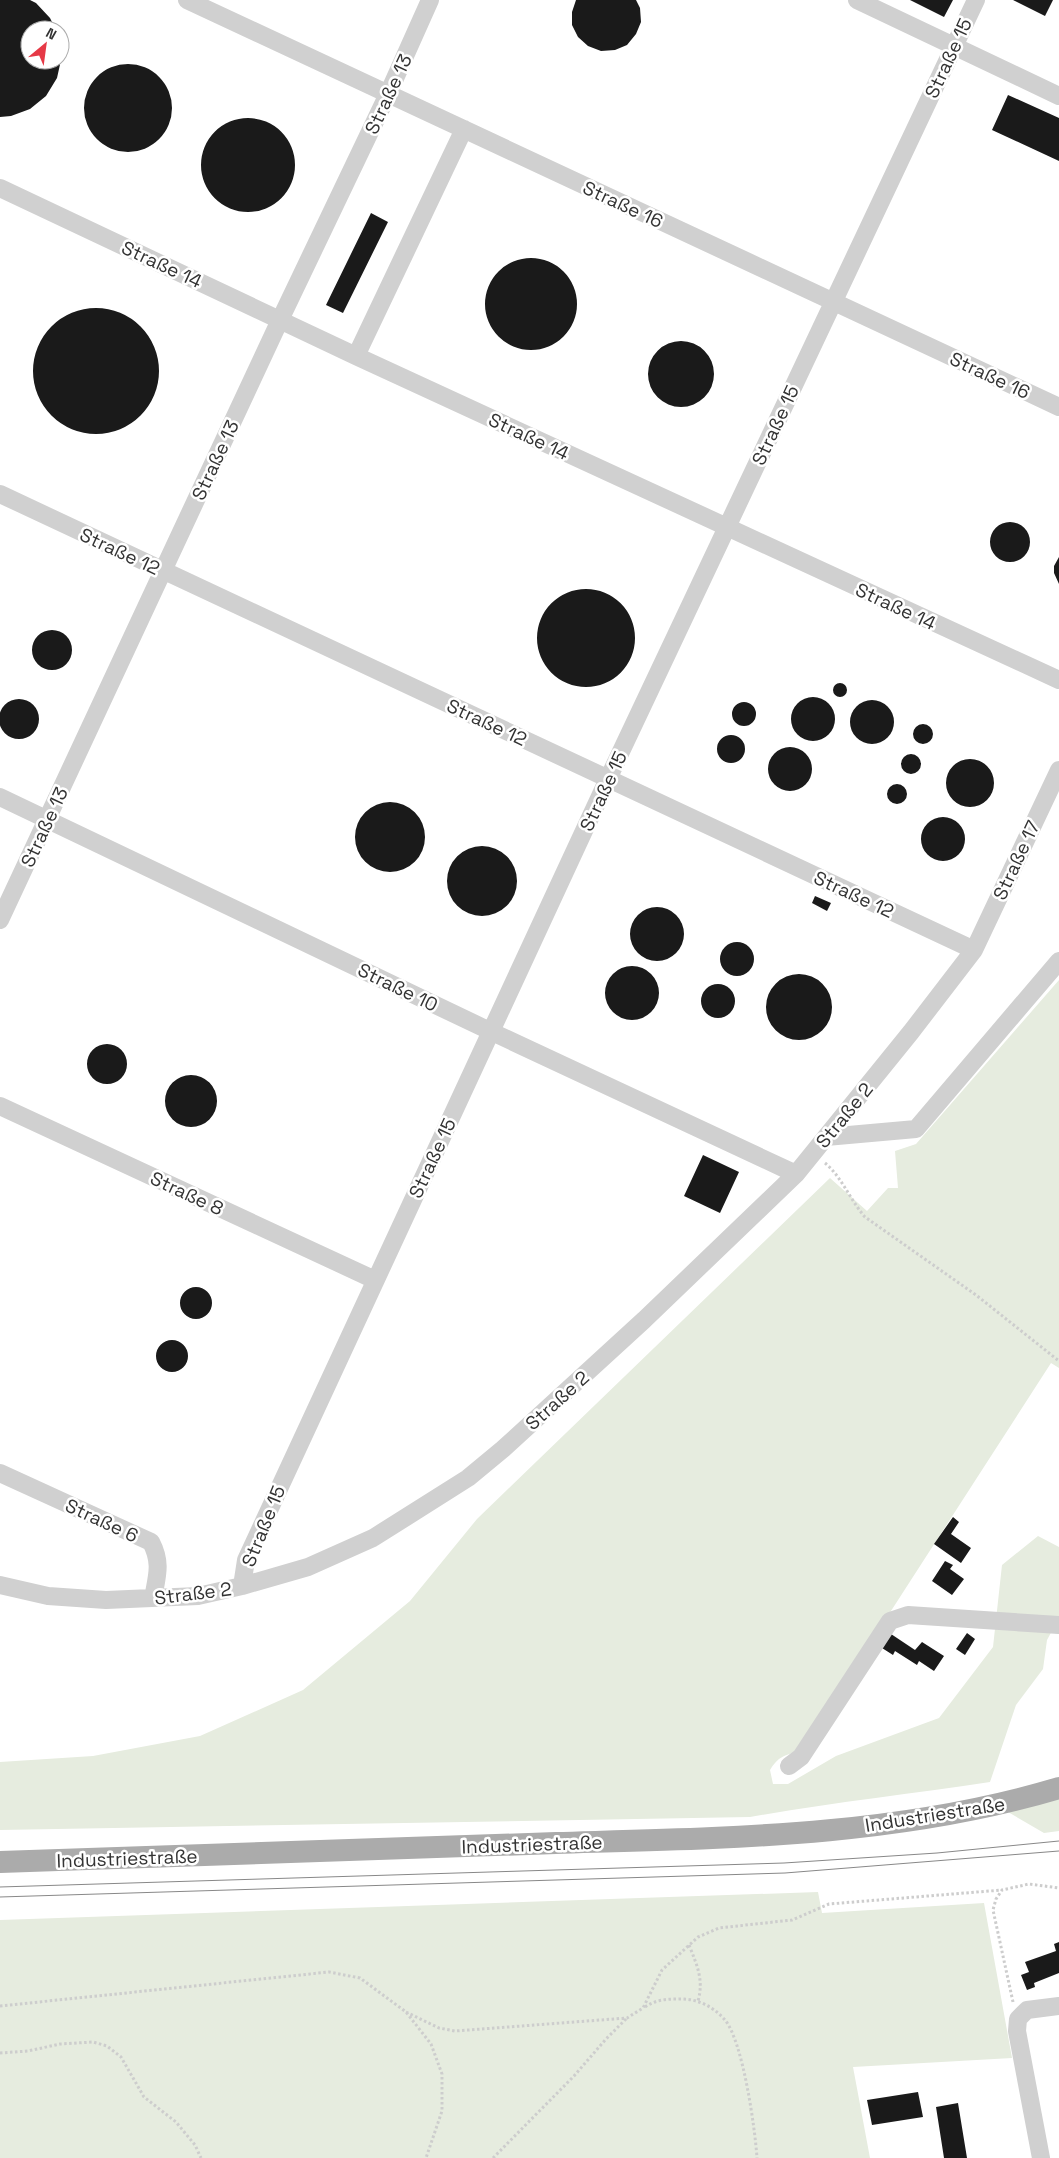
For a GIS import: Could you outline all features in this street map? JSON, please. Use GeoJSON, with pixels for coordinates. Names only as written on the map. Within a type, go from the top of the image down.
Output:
{"type":"FeatureCollection","features":[{"type":"Feature","properties":{"kind":"main road","name":"Industriestraße"},"geometry":{"type":"LineString","coordinates":[[0,1862],[764,1836],[908,1822],[1016,1801],[1059,1788]]}},
{"type":"Feature","properties":{"kind":"street","name":"Straße 16"},"geometry":{"type":"LineString","coordinates":[[187,0],[1059,407]]}},
{"type":"Feature","properties":{"kind":"street","name":"Straße 13"},"geometry":{"type":"LineString","coordinates":[[0,920],[280,320],[388,94],[430,0]]}},
{"type":"Feature","properties":{"kind":"street"},"geometry":{"type":"LineString","coordinates":[[857,0],[1059,96]]}},
{"type":"Feature","properties":{"kind":"street","name":"Straße 15"},"geometry":{"type":"LineString","coordinates":[[242,1586],[246,1560],[375,1280],[492,1032],[608,779],[976,0]]}},
{"type":"Feature","properties":{"kind":"street"},"geometry":{"type":"LineString","coordinates":[[356,356],[464,130]]}},
{"type":"Feature","properties":{"kind":"street","name":"Straße 14"},"geometry":{"type":"LineString","coordinates":[[0,188],[727,529],[1059,680]]}},
{"type":"Feature","properties":{"kind":"street","name":"Straße 12"},"geometry":{"type":"LineString","coordinates":[[0,494],[974,950]]}},
{"type":"Feature","properties":{"kind":"street","name":"Straße 17"},"geometry":{"type":"LineString","coordinates":[[974,950],[1059,770]]}},
{"type":"Feature","properties":{"kind":"street","name":"Straße 10"},"geometry":{"type":"LineString","coordinates":[[0,797],[492,1032],[796,1174]]}},
{"type":"Feature","properties":{"kind":"street","name":"Straße 2"},"geometry":{"type":"LineString","coordinates":[[0,1584],[48,1596],[106,1600],[198,1596],[242,1586],[308,1567],[373,1538],[468,1478],[503,1449],[644,1320],[796,1174],[974,950]]}},
{"type":"Feature","properties":{"kind":"street"},"geometry":{"type":"LineString","coordinates":[[826,1137],[916,1129],[1059,961]]}},
{"type":"Feature","properties":{"kind":"street","name":"Straße 8"},"geometry":{"type":"LineString","coordinates":[[0,1106],[375,1280]]}},
{"type":"Feature","properties":{"kind":"street","name":"Straße 6"},"geometry":{"type":"LineString","coordinates":[[0,1473],[151,1542],[157,1554],[159,1567],[153,1598]]}},
{"type":"Feature","properties":{"kind":"street"},"geometry":{"type":"LineString","coordinates":[[789,1766],[802,1757],[890,1621],[908,1615],[1059,1625]]}},
{"type":"Feature","properties":{"kind":"street"},"geometry":{"type":"LineString","coordinates":[[1040,2158],[1017,2031],[1022,2015],[1059,2006]]}},
{"type":"Feature","properties":{"kind":"path"},"geometry":{"type":"LineString","coordinates":[[812,1154],[834,1170],[855,1206],[865,1217],[976,1295],[1059,1361]]}},
{"type":"Feature","properties":{"kind":"path"},"geometry":{"type":"LineString","coordinates":[[643,2008],[662,1970],[698,1937],[719,1928],[792,1920],[828,1904],[1002,1890],[1029,1884],[1059,1888]]}},
{"type":"Feature","properties":{"kind":"path"},"geometry":{"type":"LineString","coordinates":[[1002,1890],[996,1899],[993,1910],[1014,2009],[1022,2015]]}},
{"type":"Feature","properties":{"kind":"path"},"geometry":{"type":"LineString","coordinates":[[689,1945],[701,1977],[702,1987],[698,2002]]}},
{"type":"Feature","properties":{"kind":"path"},"geometry":{"type":"LineString","coordinates":[[0,2006],[329,1972],[360,1978],[406,2012],[439,2028],[455,2031],[628,2018]]}},
{"type":"Feature","properties":{"kind":"path"},"geometry":{"type":"LineString","coordinates":[[493,2158],[574,2076],[606,2038],[628,2018],[651,2002],[687,1998],[708,2005],[726,2020],[735,2037],[755,2127],[757,2158]]}},
{"type":"Feature","properties":{"kind":"path"},"geometry":{"type":"LineString","coordinates":[[406,2012],[431,2044],[442,2074],[442,2111],[426,2158]]}},
{"type":"Feature","properties":{"kind":"path"},"geometry":{"type":"LineString","coordinates":[[0,2052],[28,2051],[60,2044],[93,2042],[107,2046],[121,2057],[144,2097],[176,2122],[195,2145],[201,2158]]}},
{"type":"Feature","properties":{"kind":"shaded area"},"geometry":{"type":"Polygon","coordinates":[[[1059,980],[1059,1368],[1051,1363],[800,1752],[782,1757],[770,1770],[773,1784],[788,1784],[836,1756],[939,1718],[993,1647],[1002,1565],[1038,1536],[1059,1547],[1059,1618],[1047,1640],[1043,1669],[1016,1705],[990,1782],[750,1817],[0,1830],[0,1762],[93,1756],[200,1736],[303,1690],[410,1601],[477,1519],[830,1178],[867,1211],[888,1188],[898,1188],[895,1151],[916,1144],[1059,980]]]}},
{"type":"Feature","properties":{"kind":"shaded area"},"geometry":{"type":"Polygon","coordinates":[[[1059,1798],[1059,1831],[1044,1833],[1008,1812],[1059,1798]]]}},
{"type":"Feature","properties":{"kind":"shaded area"},"geometry":{"type":"Polygon","coordinates":[[[818,1892],[822,1913],[984,1903],[1012,2058],[853,2067],[870,2158],[0,2158],[0,1920],[818,1892]]]}},
{"type":"Feature","properties":{"kind":"building"},"geometry":{"type":"Polygon","coordinates":[[[0,0],[30,0],[36,3],[51,20],[20,20],[20,70],[59,70],[57,78],[46,96],[30,109],[11,116],[0,117],[0,0]]]}},
{"type":"Feature","properties":{"kind":"building"},"geometry":{"type":"Polygon","coordinates":[[[576,0],[636,0],[640,8],[641,22],[636,34],[627,45],[615,50],[601,51],[588,46],[578,37],[572,25],[572,12],[576,0]]]}},
{"type":"Feature","properties":{"kind":"building"},"geometry":{"type":"Polygon","coordinates":[[[910,0],[953,0],[944,17],[910,0]]]}},
{"type":"Feature","properties":{"kind":"building"},"geometry":{"type":"Polygon","coordinates":[[[1013,0],[1053,0],[1045,16],[1013,0]]]}},
{"type":"Feature","properties":{"kind":"building"},"geometry":{"type":"Polygon","coordinates":[[[128,64],[145,68],[159,77],[168,91],[172,108],[168,125],[159,139],[145,148],[128,152],[111,148],[97,139],[88,125],[84,108],[88,91],[97,77],[111,68],[128,64]]]}},
{"type":"Feature","properties":{"kind":"building"},"geometry":{"type":"Polygon","coordinates":[[[1008,95],[1059,118],[1059,161],[992,130],[1008,95]]]}},
{"type":"Feature","properties":{"kind":"building"},"geometry":{"type":"Polygon","coordinates":[[[248,118],[266,121],[281,132],[292,147],[295,165],[292,183],[281,198],[266,209],[248,212],[230,209],[215,198],[204,183],[201,165],[204,147],[215,132],[230,121],[248,118]]]}},
{"type":"Feature","properties":{"kind":"building"},"geometry":{"type":"Polygon","coordinates":[[[371,213],[388,222],[343,313],[326,305],[371,213]]]}},
{"type":"Feature","properties":{"kind":"building"},"geometry":{"type":"Polygon","coordinates":[[[531,258],[549,262],[563,272],[573,286],[577,304],[573,322],[563,336],[549,346],[531,350],[513,346],[499,336],[489,322],[485,304],[489,286],[499,272],[513,262],[531,258]]]}},
{"type":"Feature","properties":{"kind":"building"},"geometry":{"type":"Polygon","coordinates":[[[96,308],[120,313],[141,326],[154,347],[159,371],[154,395],[141,416],[120,429],[96,434],[72,429],[51,416],[38,395],[33,371],[38,347],[51,326],[72,313],[96,308]]]}},
{"type":"Feature","properties":{"kind":"building"},"geometry":{"type":"Polygon","coordinates":[[[681,341],[694,344],[704,351],[711,361],[714,374],[711,387],[704,397],[694,404],[681,407],[668,404],[658,397],[651,387],[648,374],[651,361],[658,351],[668,344],[681,341]]]}},
{"type":"Feature","properties":{"kind":"building"},"geometry":{"type":"Polygon","coordinates":[[[1010,522],[1024,528],[1030,542],[1024,556],[1010,562],[996,556],[990,542],[996,528],[1010,522]]]}},
{"type":"Feature","properties":{"kind":"building"},"geometry":{"type":"Polygon","coordinates":[[[1059,557],[1059,584],[1054,573],[1054,566],[1059,557]]]}},
{"type":"Feature","properties":{"kind":"building"},"geometry":{"type":"Polygon","coordinates":[[[586,589],[605,593],[621,603],[631,619],[635,638],[631,657],[621,673],[605,683],[586,687],[567,683],[551,673],[541,657],[537,638],[541,619],[551,603],[567,593],[586,589]]]}},
{"type":"Feature","properties":{"kind":"building"},"geometry":{"type":"Polygon","coordinates":[[[52,630],[66,636],[72,650],[66,664],[52,670],[38,664],[32,650],[38,636],[52,630]]]}},
{"type":"Feature","properties":{"kind":"building"},"geometry":{"type":"Polygon","coordinates":[[[837,683],[843,683],[847,690],[843,697],[837,697],[833,693],[833,687],[837,683]]]}},
{"type":"Feature","properties":{"kind":"building"},"geometry":{"type":"Polygon","coordinates":[[[817,697],[829,703],[834,710],[834,728],[829,735],[822,740],[809,741],[801,738],[794,731],[791,715],[794,707],[801,700],[817,697]]]}},
{"type":"Feature","properties":{"kind":"building"},"geometry":{"type":"Polygon","coordinates":[[[19,699],[33,705],[39,719],[33,733],[19,739],[5,733],[-1,719],[5,705],[19,699]]]}},
{"type":"Feature","properties":{"kind":"building"},"geometry":{"type":"Polygon","coordinates":[[[876,700],[888,706],[893,713],[893,731],[888,738],[881,743],[868,744],[860,741],[853,734],[850,718],[853,710],[860,703],[876,700]]]}},
{"type":"Feature","properties":{"kind":"building"},"geometry":{"type":"Polygon","coordinates":[[[744,702],[749,703],[755,709],[755,719],[749,725],[744,726],[739,725],[733,719],[732,714],[733,709],[739,703],[744,702]]]}},
{"type":"Feature","properties":{"kind":"building"},"geometry":{"type":"Polygon","coordinates":[[[919,724],[927,724],[933,730],[933,738],[927,744],[919,744],[913,738],[913,730],[919,724]]]}},
{"type":"Feature","properties":{"kind":"building"},"geometry":{"type":"Polygon","coordinates":[[[731,735],[741,739],[745,749],[741,759],[731,763],[721,759],[717,749],[721,739],[731,735]]]}},
{"type":"Feature","properties":{"kind":"building"},"geometry":{"type":"Polygon","coordinates":[[[794,747],[806,753],[811,760],[811,778],[806,785],[799,790],[786,791],[778,788],[771,781],[768,765],[771,757],[778,750],[794,747]]]}},
{"type":"Feature","properties":{"kind":"building"},"geometry":{"type":"Polygon","coordinates":[[[907,754],[915,754],[921,760],[921,768],[915,774],[907,774],[901,768],[901,760],[907,754]]]}},
{"type":"Feature","properties":{"kind":"building"},"geometry":{"type":"Polygon","coordinates":[[[970,759],[979,761],[987,766],[992,774],[994,783],[992,792],[987,800],[979,805],[970,807],[961,805],[953,800],[948,792],[946,783],[948,774],[953,766],[961,761],[970,759]]]}},
{"type":"Feature","properties":{"kind":"building"},"geometry":{"type":"Polygon","coordinates":[[[893,784],[901,784],[907,790],[907,798],[901,804],[893,804],[887,798],[887,790],[893,784]]]}},
{"type":"Feature","properties":{"kind":"building"},"geometry":{"type":"Polygon","coordinates":[[[383,802],[397,802],[410,807],[420,817],[425,830],[425,844],[420,857],[410,867],[397,872],[383,872],[370,867],[360,857],[355,844],[355,830],[360,817],[370,807],[383,802]]]}},
{"type":"Feature","properties":{"kind":"building"},"geometry":{"type":"Polygon","coordinates":[[[947,817],[959,823],[964,830],[964,848],[959,855],[952,860],[939,861],[931,858],[924,851],[921,835],[924,827],[931,820],[947,817]]]}},
{"type":"Feature","properties":{"kind":"building"},"geometry":{"type":"Polygon","coordinates":[[[475,846],[489,846],[502,851],[512,861],[517,874],[517,888],[512,901],[502,911],[489,916],[475,916],[462,911],[452,901],[447,888],[447,874],[452,861],[462,851],[475,846]]]}},
{"type":"Feature","properties":{"kind":"building"},"geometry":{"type":"Polygon","coordinates":[[[815,896],[831,903],[827,911],[812,903],[815,896]]]}},
{"type":"Feature","properties":{"kind":"building"},"geometry":{"type":"Polygon","coordinates":[[[657,907],[667,909],[676,915],[682,924],[684,934],[682,944],[676,953],[667,959],[657,961],[647,959],[638,953],[632,944],[630,934],[632,924],[638,915],[647,909],[657,907]]]}},
{"type":"Feature","properties":{"kind":"building"},"geometry":{"type":"Polygon","coordinates":[[[737,942],[749,947],[754,959],[749,971],[737,976],[725,971],[720,959],[725,947],[737,942]]]}},
{"type":"Feature","properties":{"kind":"building"},"geometry":{"type":"Polygon","coordinates":[[[632,966],[642,968],[651,974],[657,983],[659,993],[657,1003],[651,1012],[642,1018],[632,1020],[622,1018],[613,1012],[607,1003],[605,993],[607,983],[613,974],[622,968],[632,966]]]}},
{"type":"Feature","properties":{"kind":"building"},"geometry":{"type":"Polygon","coordinates":[[[799,974],[812,977],[822,984],[829,994],[832,1007],[829,1020],[822,1030],[812,1037],[799,1040],[786,1037],[776,1030],[769,1020],[766,1007],[769,994],[776,984],[786,977],[799,974]]]}},
{"type":"Feature","properties":{"kind":"building"},"geometry":{"type":"Polygon","coordinates":[[[718,984],[725,985],[730,989],[734,994],[734,1008],[730,1013],[725,1017],[718,1018],[711,1017],[706,1013],[702,1008],[701,1001],[702,994],[706,989],[711,985],[718,984]]]}},
{"type":"Feature","properties":{"kind":"building"},"geometry":{"type":"Polygon","coordinates":[[[107,1044],[121,1050],[127,1064],[121,1078],[107,1084],[93,1078],[87,1064],[93,1050],[107,1044]]]}},
{"type":"Feature","properties":{"kind":"building"},"geometry":{"type":"Polygon","coordinates":[[[191,1075],[201,1077],[209,1083],[215,1091],[217,1101],[215,1111],[209,1119],[201,1125],[191,1127],[181,1125],[173,1119],[167,1111],[165,1101],[167,1091],[173,1083],[181,1077],[191,1075]]]}},
{"type":"Feature","properties":{"kind":"building"},"geometry":{"type":"Polygon","coordinates":[[[703,1155],[739,1172],[720,1213],[684,1196],[703,1155]]]}},
{"type":"Feature","properties":{"kind":"building"},"geometry":{"type":"Polygon","coordinates":[[[196,1287],[207,1292],[212,1303],[207,1314],[196,1319],[185,1314],[180,1303],[185,1292],[196,1287]]]}},
{"type":"Feature","properties":{"kind":"building"},"geometry":{"type":"Polygon","coordinates":[[[172,1340],[183,1345],[188,1356],[183,1367],[172,1372],[161,1367],[156,1356],[161,1345],[172,1340]]]}},
{"type":"Feature","properties":{"kind":"building"},"geometry":{"type":"Polygon","coordinates":[[[953,1517],[959,1522],[951,1534],[971,1548],[961,1563],[934,1544],[953,1517]]]}},
{"type":"Feature","properties":{"kind":"building"},"geometry":{"type":"Polygon","coordinates":[[[945,1561],[953,1565],[950,1569],[964,1579],[952,1595],[932,1581],[945,1561]]]}},
{"type":"Feature","properties":{"kind":"building"},"geometry":{"type":"Polygon","coordinates":[[[967,1633],[975,1639],[965,1655],[956,1649],[967,1633]]]}},
{"type":"Feature","properties":{"kind":"building"},"geometry":{"type":"Polygon","coordinates":[[[891,1634],[915,1650],[922,1642],[944,1656],[934,1671],[919,1661],[917,1665],[895,1651],[893,1655],[882,1648],[891,1634]]]}},
{"type":"Feature","properties":{"kind":"building"},"geometry":{"type":"Polygon","coordinates":[[[1059,1942],[1059,1973],[1034,1983],[1035,1987],[1027,1990],[1021,1975],[1029,1972],[1025,1962],[1056,1951],[1054,1944],[1059,1942]]]}},
{"type":"Feature","properties":{"kind":"building"},"geometry":{"type":"Polygon","coordinates":[[[918,2092],[923,2117],[872,2125],[867,2100],[918,2092]]]}},
{"type":"Feature","properties":{"kind":"building"},"geometry":{"type":"Polygon","coordinates":[[[958,2103],[967,2158],[944,2158],[936,2107],[958,2103]]]}},
{"type":"Feature","properties":{"kind":"tram line"},"geometry":{"type":"LineString","coordinates":[[0,1887],[784,1863],[937,1853],[1059,1841]]}},
{"type":"Feature","properties":{"kind":"tram line"},"geometry":{"type":"LineString","coordinates":[[0,1897],[785,1873],[1059,1851]]}}]}
